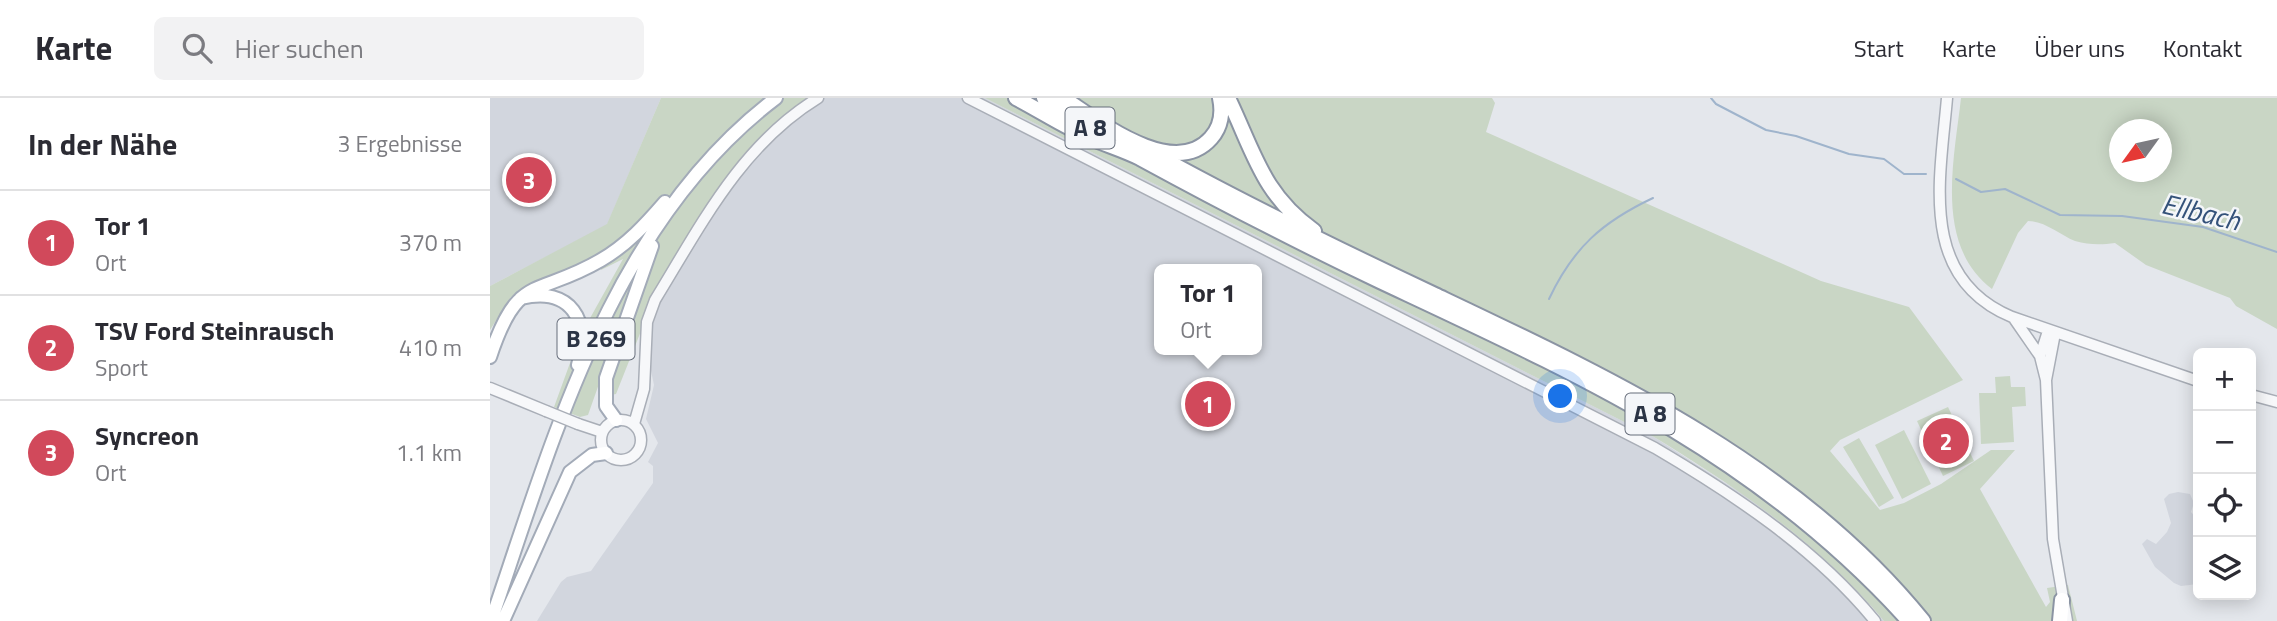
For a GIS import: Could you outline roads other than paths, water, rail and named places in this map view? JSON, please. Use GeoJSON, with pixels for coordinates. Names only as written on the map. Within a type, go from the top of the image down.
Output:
{"type":"FeatureCollection","features":[{"type":"Feature","properties":{"kind":"highway"},"geometry":{"type":"LineString","coordinates":[[1016,98],[1089,138],[1138,157]]}},
{"type":"Feature","properties":{"kind":"highway","name":"A 8"},"geometry":{"type":"LineString","coordinates":[[1044,98],[1161,171],[1302,244],[1538,355],[1669,425],[1792,509],[1919,619]]}},
{"type":"Feature","properties":{"kind":"highway","name":"A 8"},"geometry":{"type":"LineString","coordinates":[[1063,98],[1133,142],[1223,192],[1494,323],[1675,416],[1794,497],[1859,553],[1919,619]]}},
{"type":"Feature","properties":{"kind":"highway"},"geometry":{"type":"LineString","coordinates":[[1133,142],[1170,153],[1191,152],[1215,133],[1222,113],[1220,98]]}},
{"type":"Feature","properties":{"kind":"highway"},"geometry":{"type":"LineString","coordinates":[[1228,98],[1248,148],[1269,187],[1293,214],[1341,251]]}},
{"type":"Feature","properties":{"kind":"highway"},"geometry":{"type":"LineString","coordinates":[[2060,621],[2062,600]]}},
{"type":"Feature","properties":{"kind":"main road"},"geometry":{"type":"LineString","coordinates":[[575,377],[637,249],[720,140],[768,98]]}},
{"type":"Feature","properties":{"kind":"main road","name":"B 269"},"geometry":{"type":"LineString","coordinates":[[491,621],[570,398],[614,301],[654,230],[691,177],[776,98]]}},
{"type":"Feature","properties":{"kind":"main road"},"geometry":{"type":"LineString","coordinates":[[490,357],[507,314],[518,299],[538,286],[599,261],[621,247],[691,177]]}},
{"type":"Feature","properties":{"kind":"main road"},"geometry":{"type":"LineString","coordinates":[[616,420],[604,396],[611,362],[649,251],[691,177]]}},
{"type":"Feature","properties":{"kind":"main road"},"geometry":{"type":"LineString","coordinates":[[518,299],[548,296],[564,302],[576,314],[583,331],[575,377],[528,512]]}},
{"type":"Feature","properties":{"kind":"main road"},"geometry":{"type":"LineString","coordinates":[[503,621],[570,472],[592,455],[606,453]]}},
{"type":"Feature","properties":{"kind":"street"},"geometry":{"type":"LineString","coordinates":[[634,424],[644,388],[647,322],[655,300],[744,162],[777,129],[818,98]]}},
{"type":"Feature","properties":{"kind":"street"},"geometry":{"type":"LineString","coordinates":[[968,98],[1656,448],[1728,493],[1772,525],[1828,571],[1875,621]]}},
{"type":"Feature","properties":{"kind":"street"},"geometry":{"type":"LineString","coordinates":[[1947,98],[1940,210],[1947,252],[1958,274],[1976,295],[2012,317],[2193,379]]}},
{"type":"Feature","properties":{"kind":"street"},"geometry":{"type":"LineString","coordinates":[[2012,317],[2030,338],[2040,356],[2046,380]]}},
{"type":"Feature","properties":{"kind":"street"},"geometry":{"type":"LineString","coordinates":[[2040,356],[2052,332]]}},
{"type":"Feature","properties":{"kind":"street"},"geometry":{"type":"LineString","coordinates":[[2052,332],[2046,380],[2053,539],[2067,621]]}},
{"type":"Feature","properties":{"kind":"street"},"geometry":{"type":"LineString","coordinates":[[490,388],[602,432]]}},
{"type":"Feature","properties":{"kind":"street"},"geometry":{"type":"LineString","coordinates":[[2256,396],[2277,402]]}},
{"type":"Feature","properties":{"kind":"street"},"geometry":{"type":"LineString","coordinates":[[616,420],[634,424],[642,437],[638,452],[622,460],[606,453],[601,443],[602,432],[616,420]]}},
{"type":"Feature","properties":{"kind":"waterway","name":"Ellbach"},"geometry":{"type":"LineString","coordinates":[[1711,98],[1716,104],[1766,130],[1796,136],[1849,154],[1884,159],[1904,174],[1926,174]]}},
{"type":"Feature","properties":{"kind":"waterway","name":"Ellbach"},"geometry":{"type":"LineString","coordinates":[[1956,179],[1981,192],[2005,189],[2060,215],[2122,216],[2203,227],[2277,252]]}},
{"type":"Feature","properties":{"kind":"waterway"},"geometry":{"type":"LineString","coordinates":[[1549,299],[1568,265],[1591,238],[1619,217],[1653,198]]}},
{"type":"Feature","properties":{"kind":"place","name":"Syncreon"},"geometry":{"type":"Point","coordinates":[529,180]}},
{"type":"Feature","properties":{"kind":"place","name":"Tor 1"},"geometry":{"type":"Point","coordinates":[1208,404]}},
{"type":"Feature","properties":{"kind":"place","name":"TSV Ford Steinrausch"},"geometry":{"type":"Point","coordinates":[1946,441]}}]}
